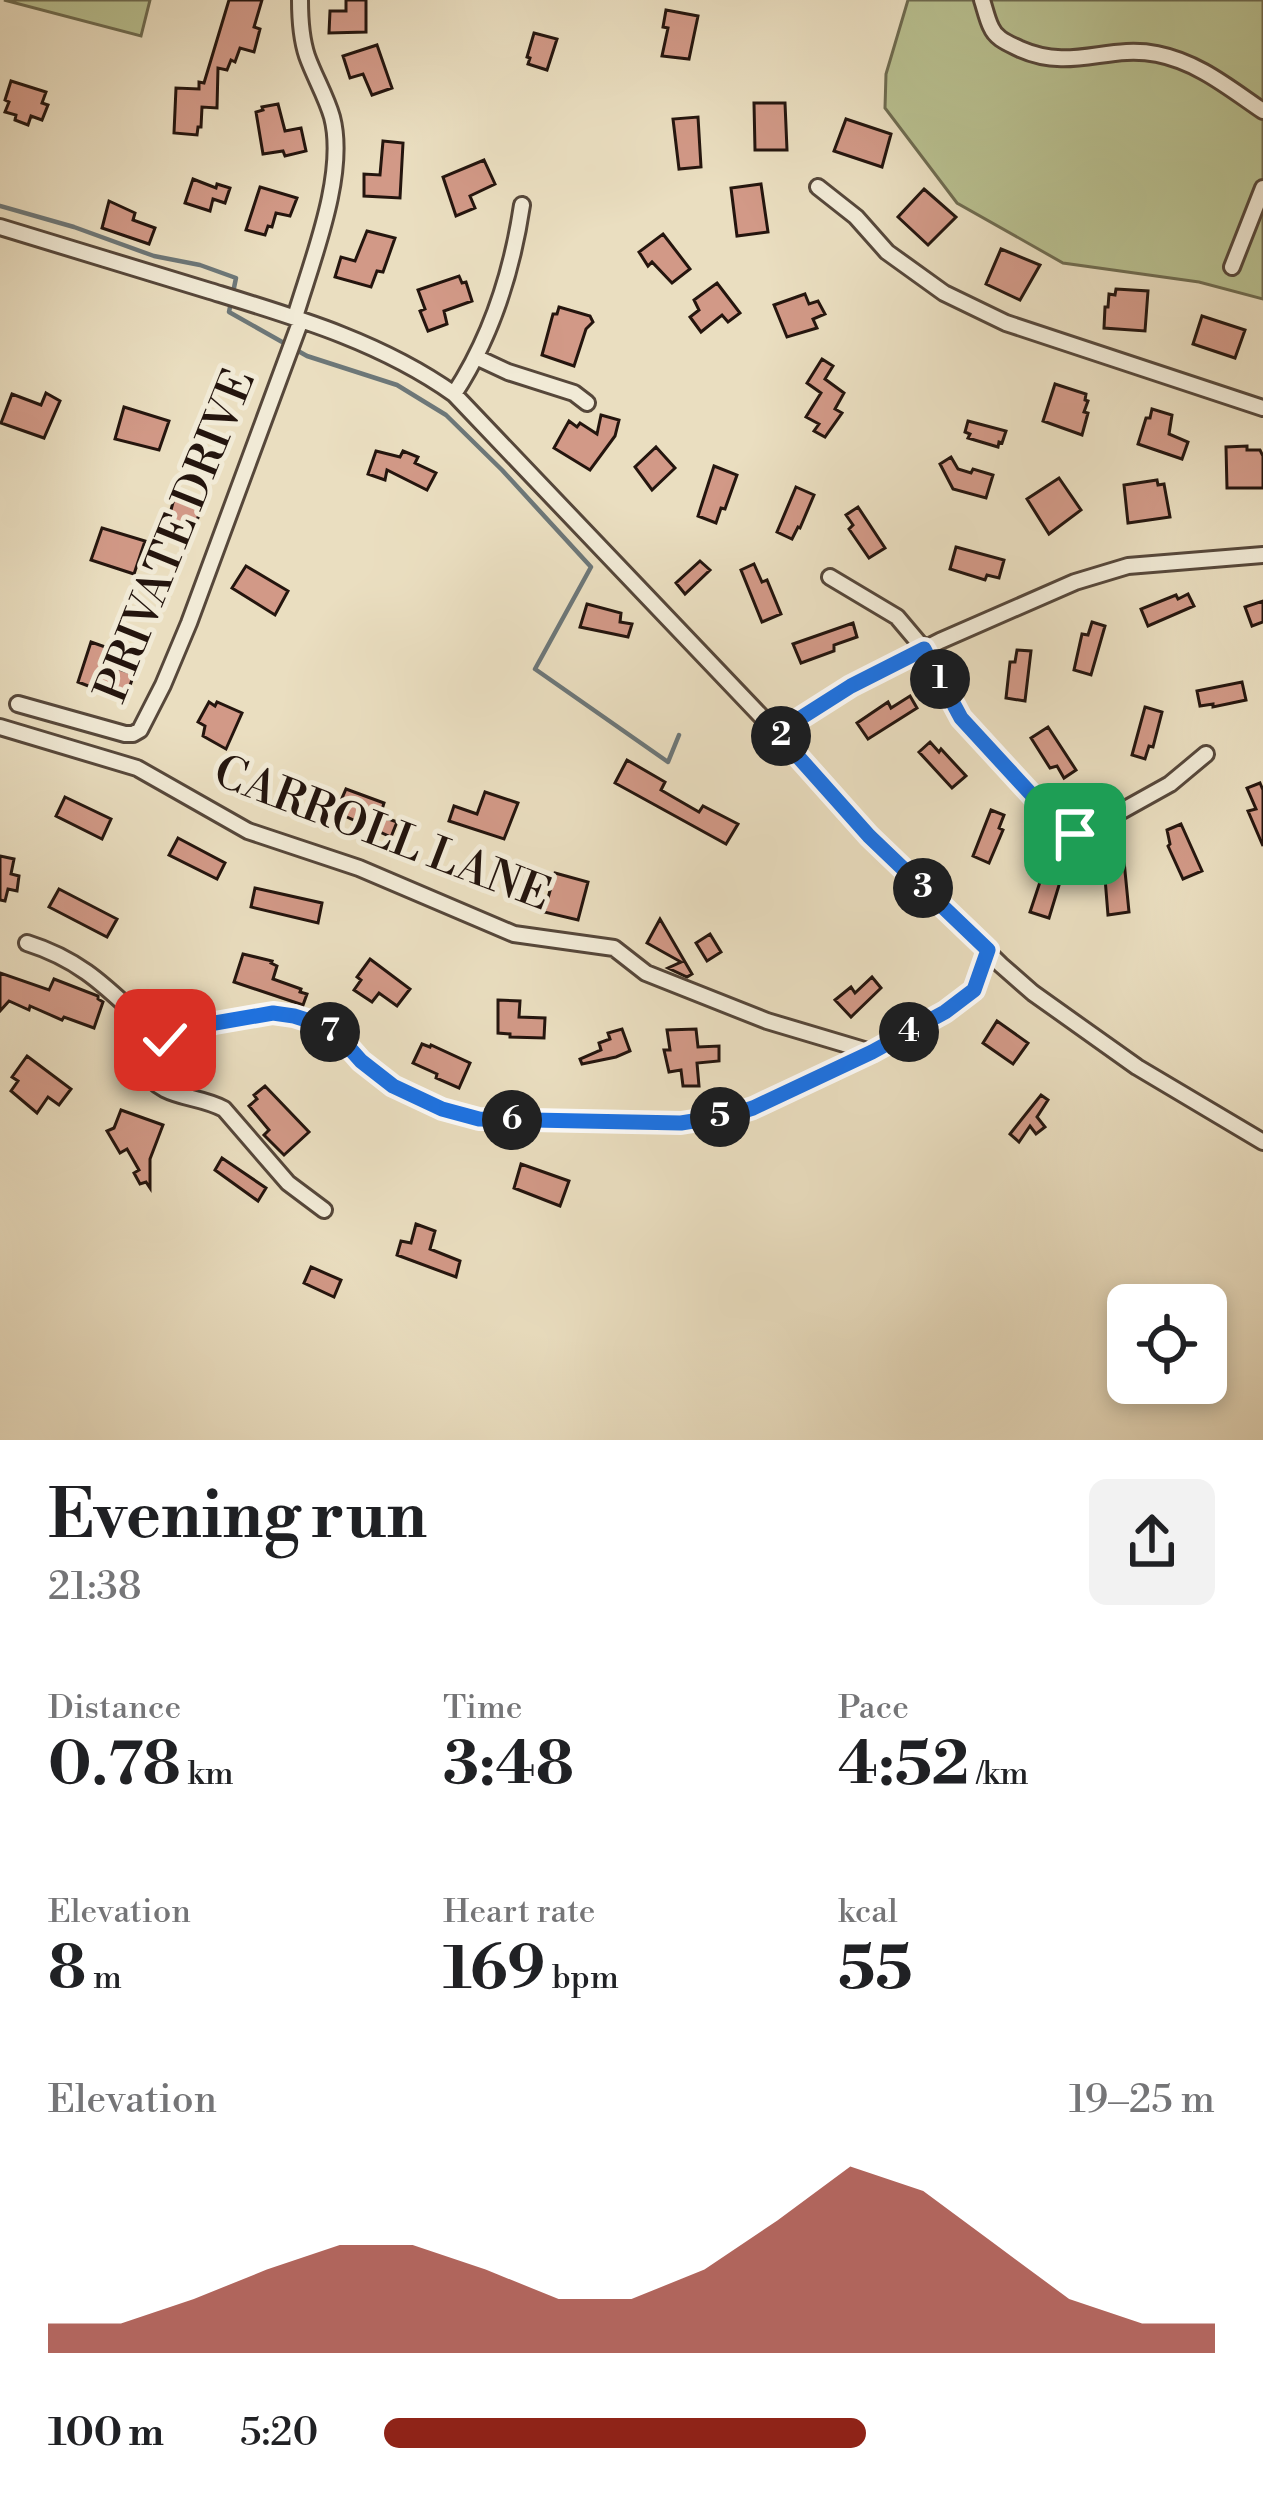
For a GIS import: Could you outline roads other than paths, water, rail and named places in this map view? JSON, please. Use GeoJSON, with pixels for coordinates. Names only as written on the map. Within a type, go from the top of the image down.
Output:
{"type":"FeatureCollection","features":[{"type":"Feature","properties":{"kind":"street"},"geometry":{"type":"LineString","coordinates":[[298,318],[337,155],[332,116],[301,30],[300,0]]}},
{"type":"Feature","properties":{"kind":"street"},"geometry":{"type":"LineString","coordinates":[[982,0],[991,29],[1001,40],[1040,58],[1069,60],[1133,51],[1160,54],[1202,69],[1263,112]]}},
{"type":"Feature","properties":{"kind":"street"},"geometry":{"type":"LineString","coordinates":[[818,187],[856,217],[887,252],[944,293],[1006,323],[1263,408]]}},
{"type":"Feature","properties":{"kind":"street"},"geometry":{"type":"LineString","coordinates":[[1232,267],[1263,188]]}},
{"type":"Feature","properties":{"kind":"street"},"geometry":{"type":"LineString","coordinates":[[454,394],[478,358],[512,260],[522,205]]}},
{"type":"Feature","properties":{"kind":"street"},"geometry":{"type":"LineString","coordinates":[[0,226],[298,318],[387,352],[454,394],[869,836],[1001,965],[1138,1067],[1263,1142]]}},
{"type":"Feature","properties":{"kind":"street","name":"PRIVATE DRIVE"},"geometry":{"type":"LineString","coordinates":[[18,704],[125,734],[140,730],[189,623],[298,318]]}},
{"type":"Feature","properties":{"kind":"street"},"geometry":{"type":"LineString","coordinates":[[478,358],[574,393],[587,403]]}},
{"type":"Feature","properties":{"kind":"street"},"geometry":{"type":"LineString","coordinates":[[777,733],[851,686],[924,649],[1075,582],[1128,566],[1263,555]]}},
{"type":"Feature","properties":{"kind":"street"},"geometry":{"type":"LineString","coordinates":[[830,577],[897,617],[924,649],[961,718],[1065,831],[1075,834],[1111,817],[1170,784],[1206,754]]}},
{"type":"Feature","properties":{"kind":"street","name":"CARROLL LANE"},"geometry":{"type":"LineString","coordinates":[[0,727],[137,768],[248,831],[359,868],[514,934],[614,948],[646,973],[767,1021],[872,1052]]}},
{"type":"Feature","properties":{"kind":"street"},"geometry":{"type":"LineString","coordinates":[[27,943],[79,964],[165,1040]]}},
{"type":"Feature","properties":{"kind":"street"},"geometry":{"type":"LineString","coordinates":[[324,1210],[288,1183],[224,1109],[151,1083],[143,1069],[148,1051],[215,1023],[273,1013],[319,1024],[393,1086],[442,1109],[479,1119],[681,1123],[753,1108],[945,1012],[974,990],[988,950]]}},
{"type":"Feature","properties":{"kind":"waterway"},"geometry":{"type":"LineString","coordinates":[[0,206],[236,278],[229,312],[307,356],[397,385],[446,415],[591,567],[535,669],[668,762],[679,735]]}}]}
